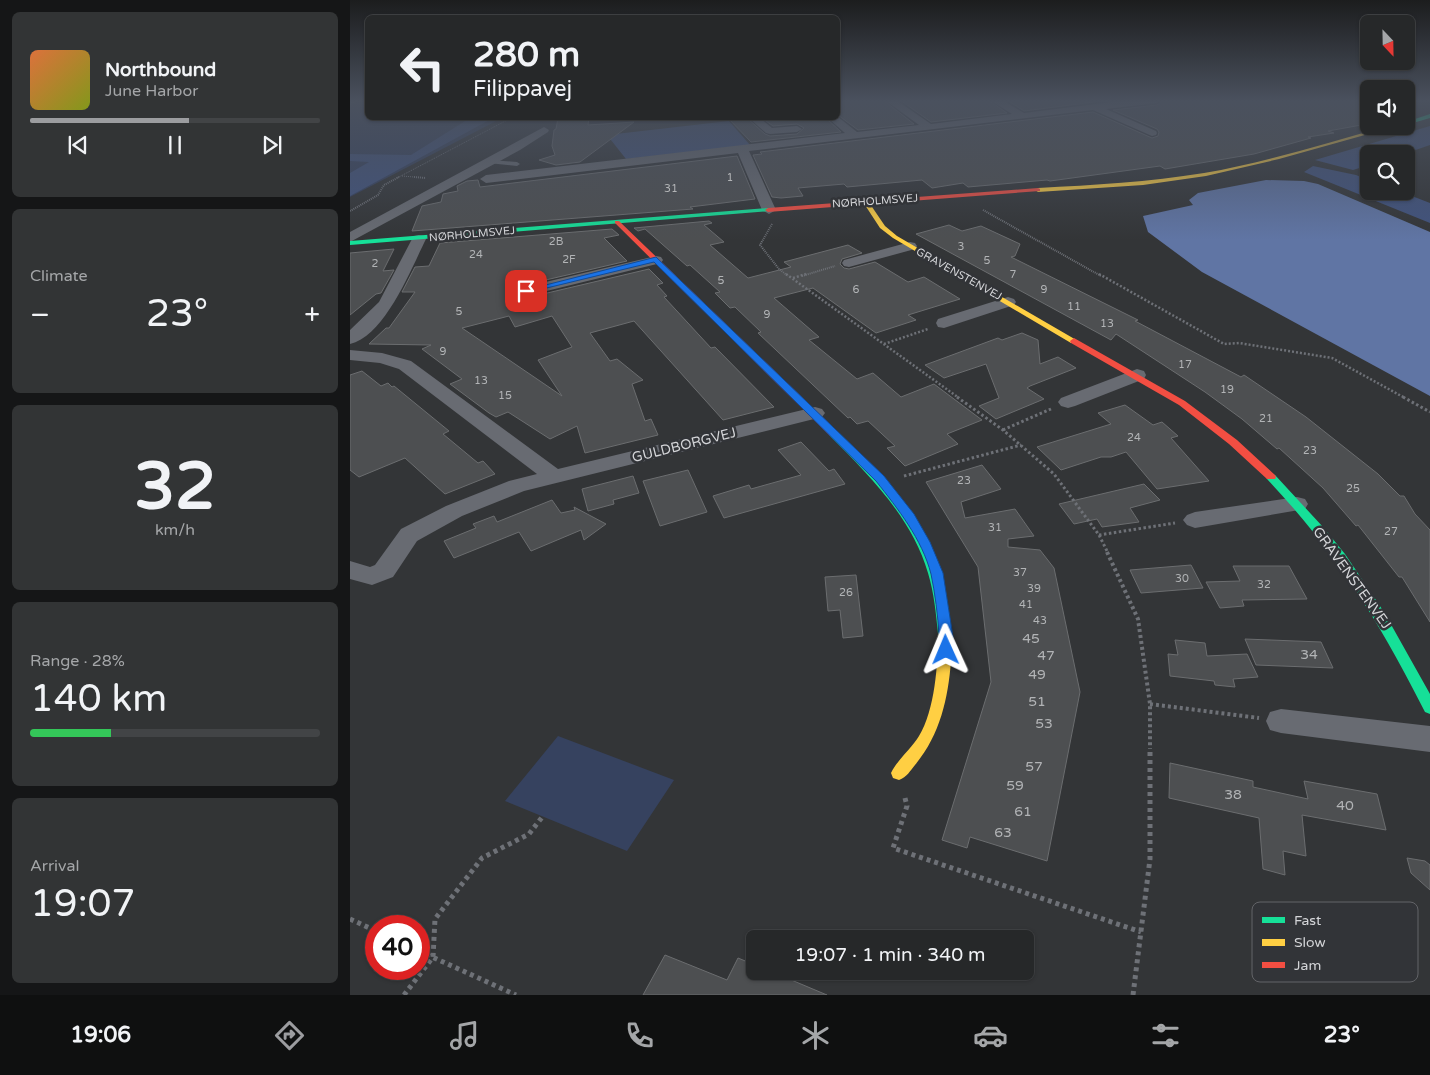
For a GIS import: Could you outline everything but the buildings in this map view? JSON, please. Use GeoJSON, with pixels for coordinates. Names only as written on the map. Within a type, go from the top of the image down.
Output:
{"type":"FeatureCollection","features":[{"type":"Feature","properties":{"kind":"street"},"geometry":{"type":"LineString","coordinates":[[350,238],[516,146]]}},
{"type":"Feature","properties":{"kind":"street"},"geometry":{"type":"LineString","coordinates":[[486,179],[771,146]]}},
{"type":"Feature","properties":{"kind":"street","name":"NØRHOLMSVEJ"},"geometry":{"type":"LineString","coordinates":[[350,243],[866,202],[1118,185],[1204,174],[1322,146]]}},
{"type":"Feature","properties":{"kind":"street"},"geometry":{"type":"LineString","coordinates":[[742,150],[769,210]]}},
{"type":"Feature","properties":{"kind":"street","name":"GRAVENSTENVEJ"},"geometry":{"type":"LineString","coordinates":[[866,202],[882,227],[910,246],[1137,375],[1182,403],[1224,435],[1262,468],[1331,543],[1383,616],[1430,708]]}},
{"type":"Feature","properties":{"kind":"street"},"geometry":{"type":"LineString","coordinates":[[617,222],[815,413],[882,481],[908,514],[924,542],[937,573],[946,637],[944,678],[928,734],[898,773]]}},
{"type":"Feature","properties":{"kind":"street"},"geometry":{"type":"LineString","coordinates":[[350,339],[367,326],[386,304],[419,239]]}},
{"type":"Feature","properties":{"kind":"street","name":"GRAVENSTENVEJ"},"geometry":{"type":"LineString","coordinates":[[849,263],[910,246]]}},
{"type":"Feature","properties":{"kind":"street"},"geometry":{"type":"LineString","coordinates":[[526,291],[656,260]]}},
{"type":"Feature","properties":{"kind":"street","name":"GRAVENSTENVEJ"},"geometry":{"type":"LineString","coordinates":[[944,323],[1008,302]]}},
{"type":"Feature","properties":{"kind":"street"},"geometry":{"type":"LineString","coordinates":[[350,355],[382,358],[405,365],[553,476]]}},
{"type":"Feature","properties":{"kind":"street"},"geometry":{"type":"LineString","coordinates":[[1068,402],[1137,375]]}},
{"type":"Feature","properties":{"kind":"street","name":"GULDBORGVEJ"},"geometry":{"type":"LineString","coordinates":[[361,573],[384,571],[409,535],[423,526],[486,498],[553,476],[815,413]]}},
{"type":"Feature","properties":{"kind":"street"},"geometry":{"type":"LineString","coordinates":[[1195,520],[1297,504]]}},
{"type":"Feature","properties":{"kind":"street"},"geometry":{"type":"LineString","coordinates":[[1281,721],[1430,739]]}},
{"type":"Feature","properties":{"kind":"lane"},"geometry":{"type":"LineString","coordinates":[[490,162],[517,164]]}},
{"type":"Feature","properties":{"kind":"path"},"geometry":{"type":"LineString","coordinates":[[350,212],[378,195],[384,186],[457,146]]}},
{"type":"Feature","properties":{"kind":"path"},"geometry":{"type":"LineString","coordinates":[[958,196],[971,205],[989,212],[1224,344],[1239,343],[1332,358],[1430,412]]}},
{"type":"Feature","properties":{"kind":"path"},"geometry":{"type":"LineString","coordinates":[[769,210],[775,214],[775,218],[760,245],[779,268],[1022,445],[1054,474],[1099,534],[1138,619],[1150,704],[1150,859],[1133,995]]}},
{"type":"Feature","properties":{"kind":"path"},"geometry":{"type":"LineString","coordinates":[[792,278],[849,263]]}},
{"type":"Feature","properties":{"kind":"path"},"geometry":{"type":"LineString","coordinates":[[883,344],[944,323]]}},
{"type":"Feature","properties":{"kind":"path"},"geometry":{"type":"LineString","coordinates":[[1003,430],[1068,402]]}},
{"type":"Feature","properties":{"kind":"path"},"geometry":{"type":"LineString","coordinates":[[882,481],[1022,445]]}},
{"type":"Feature","properties":{"kind":"path"},"geometry":{"type":"LineString","coordinates":[[1099,534],[1195,520]]}},
{"type":"Feature","properties":{"kind":"path"},"geometry":{"type":"LineString","coordinates":[[1150,704],[1281,721]]}},
{"type":"Feature","properties":{"kind":"path"},"geometry":{"type":"LineString","coordinates":[[898,773],[907,806],[893,848],[1141,932]]}},
{"type":"Feature","properties":{"kind":"path"},"geometry":{"type":"LineString","coordinates":[[404,995],[433,957],[435,919],[482,858],[529,834],[542,816]]}},
{"type":"Feature","properties":{"kind":"path"},"geometry":{"type":"LineString","coordinates":[[350,919],[365,926]]}},
{"type":"Feature","properties":{"kind":"path"},"geometry":{"type":"LineString","coordinates":[[430,956],[516,995]]}},
{"type":"Feature","properties":{"kind":"shaded area"},"geometry":{"type":"Polygon","coordinates":[[[350,146],[447,146],[350,197],[350,146]]]}},
{"type":"Feature","properties":{"kind":"shaded area"},"geometry":{"type":"Polygon","coordinates":[[[425,146],[441,146],[350,196],[350,173],[369,162],[350,161],[350,154],[411,155],[425,146]]]}},
{"type":"Feature","properties":{"kind":"shaded area"},"geometry":{"type":"Polygon","coordinates":[[[616,146],[737,146],[626,159],[616,146]]]}},
{"type":"Feature","properties":{"kind":"shaded area"},"geometry":{"type":"Polygon","coordinates":[[[1415,146],[1426,146],[1415,150],[1415,146]]]}},
{"type":"Feature","properties":{"kind":"shaded area"},"geometry":{"type":"Polygon","coordinates":[[[1360,147],[1360,168],[1353,170],[1315,160],[1360,147]]]}},
{"type":"Feature","properties":{"kind":"shaded area"},"geometry":{"type":"Polygon","coordinates":[[[1313,166],[1360,177],[1360,195],[1304,172],[1313,166]]]}},
{"type":"Feature","properties":{"kind":"shaded area"},"geometry":{"type":"Polygon","coordinates":[[[1266,180],[1304,181],[1318,184],[1430,232],[1430,396],[1202,272],[1148,232],[1143,216],[1193,205],[1189,200],[1198,193],[1266,180]]]}},
{"type":"Feature","properties":{"kind":"shaded area"},"geometry":{"type":"Polygon","coordinates":[[[1415,197],[1430,203],[1430,223],[1373,200],[1415,200],[1415,197]]]}},
{"type":"Feature","properties":{"kind":"shaded area"},"geometry":{"type":"Polygon","coordinates":[[[558,736],[674,780],[627,851],[505,801],[558,736]]]}},
{"type":"Feature","properties":{"kind":"traffic: fast"},"geometry":{"type":"LineString","coordinates":[[350,243],[768,210]]}},
{"type":"Feature","properties":{"kind":"traffic: fast"},"geometry":{"type":"LineString","coordinates":[[834,434],[877,478],[911,523],[924,547],[934,573],[941,602],[945,634]]}},
{"type":"Feature","properties":{"kind":"traffic: fast"},"geometry":{"type":"LineString","coordinates":[[1271,477],[1319,529],[1361,586],[1397,645],[1430,708]]}},
{"type":"Feature","properties":{"kind":"traffic: slow"},"geometry":{"type":"LineString","coordinates":[[1038,190],[1143,183],[1206,174],[1320,146]]}},
{"type":"Feature","properties":{"kind":"traffic: slow"},"geometry":{"type":"LineString","coordinates":[[866,202],[882,227],[895,237],[1074,341]]}},
{"type":"Feature","properties":{"kind":"traffic: slow"},"geometry":{"type":"LineString","coordinates":[[899,773],[921,746],[935,714],[941,686],[945,634]]}},
{"type":"Feature","properties":{"kind":"traffic: jam"},"geometry":{"type":"LineString","coordinates":[[768,210],[1038,190]]}},
{"type":"Feature","properties":{"kind":"traffic: jam"},"geometry":{"type":"LineString","coordinates":[[617,222],[834,434]]}},
{"type":"Feature","properties":{"kind":"traffic: jam"},"geometry":{"type":"LineString","coordinates":[[1074,341],[1182,403],[1233,442],[1271,477]]}},
{"type":"Feature","properties":{"kind":"route"},"geometry":{"type":"LineString","coordinates":[[526,291],[656,260],[880,478],[908,514],[924,542],[937,573],[942,598],[946,650]]}}]}
